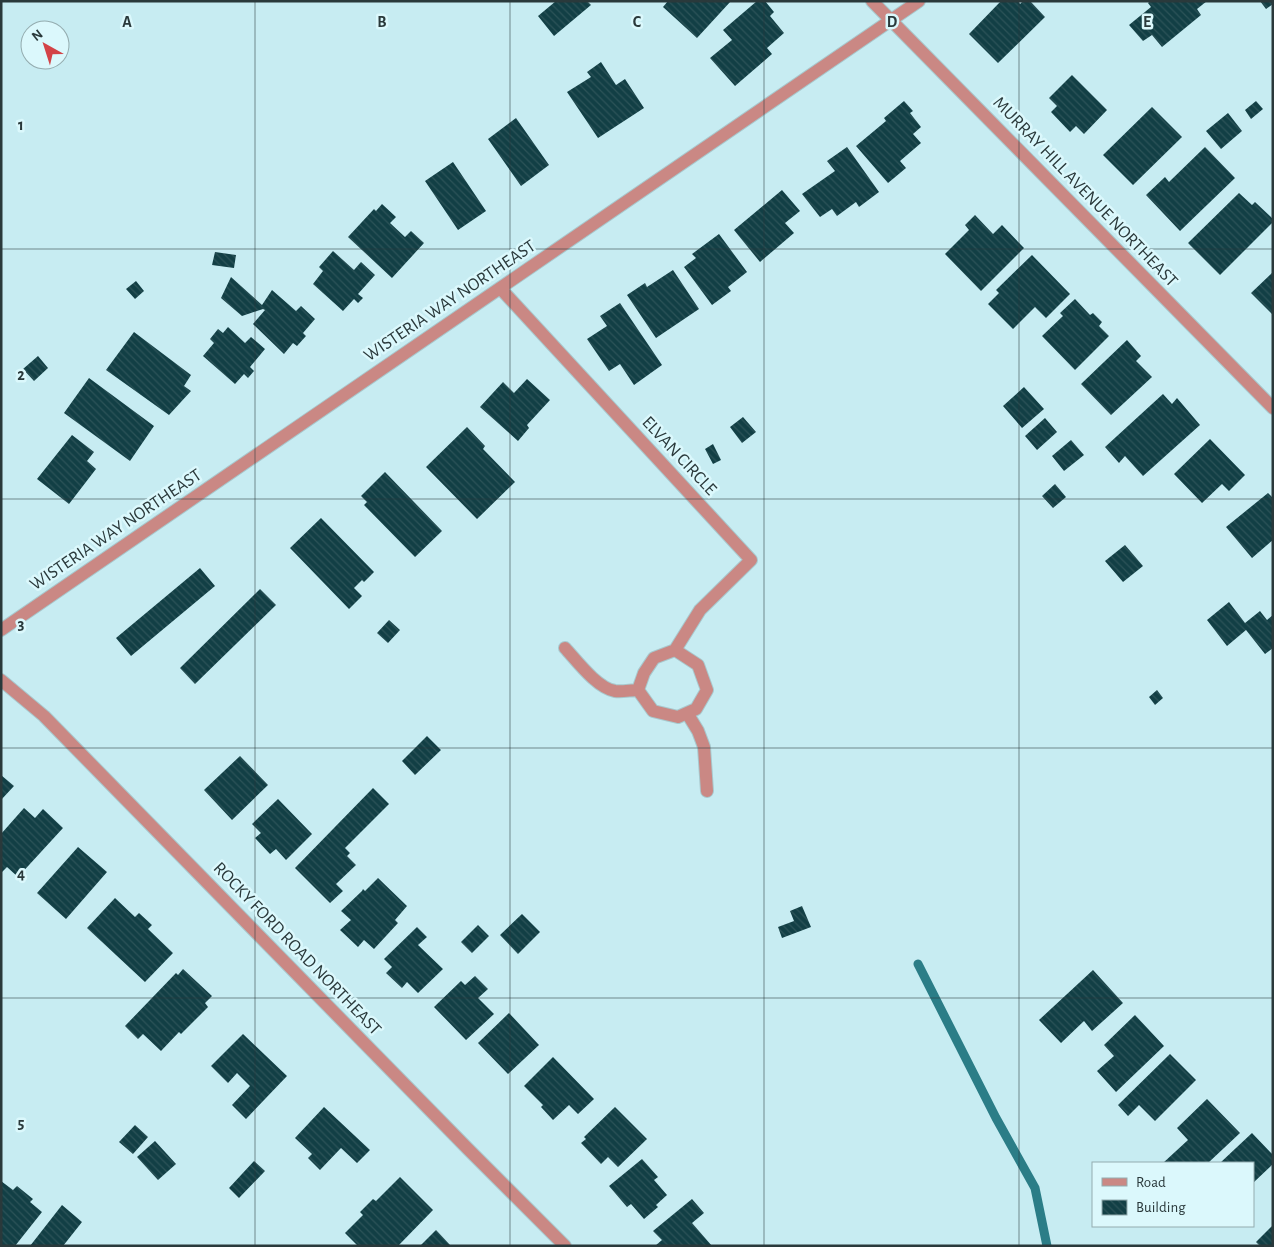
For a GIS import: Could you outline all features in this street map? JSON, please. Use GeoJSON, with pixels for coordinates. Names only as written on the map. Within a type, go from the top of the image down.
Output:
{"type":"FeatureCollection","features":[{"type":"Feature","properties":{"kind":"street","name":"MURRAY HILL AVENUE NORTHEAST"},"geometry":{"type":"LineString","coordinates":[[872,1],[1273,408]]}},
{"type":"Feature","properties":{"kind":"street","name":"WISTERIA WAY NORTHEAST"},"geometry":{"type":"LineString","coordinates":[[1,630],[919,1]]}},
{"type":"Feature","properties":{"kind":"street","name":"ELVAN CIRCLE"},"geometry":{"type":"LineString","coordinates":[[500,288],[751,560],[700,610],[676,650]]}},
{"type":"Feature","properties":{"kind":"street"},"geometry":{"type":"LineString","coordinates":[[565,648],[585,671],[604,686],[615,691],[638,690]]}},
{"type":"Feature","properties":{"kind":"street"},"geometry":{"type":"LineString","coordinates":[[676,650],[698,665],[708,690],[696,709],[678,717],[653,711],[638,690],[644,673],[654,658],[676,650]]}},
{"type":"Feature","properties":{"kind":"street","name":"ROCKY FORD ROAD NORTHEAST"},"geometry":{"type":"LineString","coordinates":[[1,680],[44,716],[565,1246]]}},
{"type":"Feature","properties":{"kind":"street"},"geometry":{"type":"LineString","coordinates":[[687,713],[698,731],[704,747],[707,791]]}},
{"type":"Feature","properties":{"kind":"building"},"geometry":{"type":"Polygon","coordinates":[[[556,1],[587,1],[591,5],[554,36],[538,16],[556,1]]]}},
{"type":"Feature","properties":{"kind":"building"},"geometry":{"type":"Polygon","coordinates":[[[668,1],[731,1],[697,38],[663,7],[668,1]]]}},
{"type":"Feature","properties":{"kind":"building"},"geometry":{"type":"Polygon","coordinates":[[[757,1],[765,1],[774,12],[770,16],[784,33],[767,48],[772,54],[735,86],[710,58],[732,40],[723,30],[757,1]]]}},
{"type":"Feature","properties":{"kind":"building"},"geometry":{"type":"Polygon","coordinates":[[[1001,1],[1018,1],[1020,4],[1023,1],[1030,1],[1045,17],[998,63],[969,34],[1001,1]]]}},
{"type":"Feature","properties":{"kind":"building"},"geometry":{"type":"Polygon","coordinates":[[[1150,1],[1207,1],[1197,9],[1201,15],[1162,47],[1152,35],[1143,41],[1129,25],[1151,7],[1148,3],[1150,1]]]}},
{"type":"Feature","properties":{"kind":"building"},"geometry":{"type":"Polygon","coordinates":[[[1260,1],[1273,1],[1273,4],[1266,9],[1260,1]]]}},
{"type":"Feature","properties":{"kind":"building"},"geometry":{"type":"Polygon","coordinates":[[[601,62],[616,85],[625,79],[644,108],[598,138],[567,92],[591,77],[587,72],[601,62]]]}},
{"type":"Feature","properties":{"kind":"building"},"geometry":{"type":"Polygon","coordinates":[[[1072,75],[1107,110],[1084,134],[1076,126],[1070,132],[1051,112],[1057,106],[1049,98],[1072,75]]]}},
{"type":"Feature","properties":{"kind":"building"},"geometry":{"type":"Polygon","coordinates":[[[904,101],[913,111],[910,113],[921,127],[913,134],[921,143],[900,161],[906,168],[888,183],[856,146],[886,121],[884,118],[904,101]]]}},
{"type":"Feature","properties":{"kind":"building"},"geometry":{"type":"Polygon","coordinates":[[[1256,101],[1263,109],[1251,119],[1245,110],[1256,101]]]}},
{"type":"Feature","properties":{"kind":"building"},"geometry":{"type":"Polygon","coordinates":[[[1152,107],[1182,137],[1133,185],[1103,155],[1152,107]]]}},
{"type":"Feature","properties":{"kind":"building"},"geometry":{"type":"Polygon","coordinates":[[[1228,113],[1242,131],[1221,149],[1206,131],[1228,113]]]}},
{"type":"Feature","properties":{"kind":"building"},"geometry":{"type":"Polygon","coordinates":[[[516,118],[549,165],[521,186],[488,139],[516,118]]]}},
{"type":"Feature","properties":{"kind":"building"},"geometry":{"type":"Polygon","coordinates":[[[847,147],[879,192],[859,207],[856,202],[837,216],[832,209],[820,217],[802,194],[835,171],[827,161],[847,147]]]}},
{"type":"Feature","properties":{"kind":"building"},"geometry":{"type":"Polygon","coordinates":[[[1205,147],[1235,178],[1180,231],[1146,195],[1165,177],[1169,182],[1205,147]]]}},
{"type":"Feature","properties":{"kind":"building"},"geometry":{"type":"Polygon","coordinates":[[[453,162],[486,211],[458,230],[425,181],[453,162]]]}},
{"type":"Feature","properties":{"kind":"building"},"geometry":{"type":"Polygon","coordinates":[[[782,190],[800,211],[785,223],[794,233],[760,262],[734,230],[782,190]]]}},
{"type":"Feature","properties":{"kind":"building"},"geometry":{"type":"Polygon","coordinates":[[[1239,193],[1252,205],[1255,202],[1273,219],[1273,222],[1220,275],[1188,243],[1239,193]]]}},
{"type":"Feature","properties":{"kind":"building"},"geometry":{"type":"Polygon","coordinates":[[[382,204],[396,217],[390,223],[405,237],[411,231],[424,243],[392,278],[348,237],[374,209],[376,211],[382,204]]]}},
{"type":"Feature","properties":{"kind":"building"},"geometry":{"type":"Polygon","coordinates":[[[975,215],[993,234],[1002,225],[1024,248],[981,291],[945,254],[969,230],[965,225],[975,215]]]}},
{"type":"Feature","properties":{"kind":"building"},"geometry":{"type":"Polygon","coordinates":[[[719,234],[747,272],[728,287],[731,291],[712,305],[684,267],[696,258],[692,254],[719,234]]]}},
{"type":"Feature","properties":{"kind":"building"},"geometry":{"type":"Polygon","coordinates":[[[333,251],[354,270],[361,262],[375,275],[358,294],[363,298],[358,303],[354,299],[343,311],[313,284],[323,271],[319,267],[333,251]]]}},
{"type":"Feature","properties":{"kind":"building"},"geometry":{"type":"Polygon","coordinates":[[[215,252],[236,255],[234,268],[212,265],[215,252]]]}},
{"type":"Feature","properties":{"kind":"building"},"geometry":{"type":"Polygon","coordinates":[[[1032,255],[1070,294],[1046,318],[1035,307],[1013,329],[988,304],[999,293],[996,290],[1032,255]]]}},
{"type":"Feature","properties":{"kind":"building"},"geometry":{"type":"Polygon","coordinates":[[[673,270],[699,309],[656,338],[627,295],[645,283],[647,287],[673,270]]]}},
{"type":"Feature","properties":{"kind":"building"},"geometry":{"type":"Polygon","coordinates":[[[1273,272],[1273,315],[1251,293],[1273,272]]]}},
{"type":"Feature","properties":{"kind":"building"},"geometry":{"type":"Polygon","coordinates":[[[231,277],[262,305],[272,290],[296,311],[301,306],[315,319],[303,333],[306,336],[297,346],[293,343],[284,354],[253,324],[265,310],[242,316],[221,298],[231,277]]]}},
{"type":"Feature","properties":{"kind":"building"},"geometry":{"type":"Polygon","coordinates":[[[136,281],[144,291],[135,299],[126,289],[136,281]]]}},
{"type":"Feature","properties":{"kind":"building"},"geometry":{"type":"Polygon","coordinates":[[[1075,299],[1090,315],[1093,313],[1102,322],[1099,326],[1109,336],[1075,370],[1042,336],[1063,316],[1060,313],[1075,299]]]}},
{"type":"Feature","properties":{"kind":"building"},"geometry":{"type":"Polygon","coordinates":[[[620,303],[662,365],[634,385],[620,364],[609,371],[587,339],[607,326],[600,316],[620,303]]]}},
{"type":"Feature","properties":{"kind":"building"},"geometry":{"type":"Polygon","coordinates":[[[228,327],[245,343],[251,337],[265,349],[250,367],[254,371],[248,378],[244,374],[235,384],[203,356],[214,343],[210,339],[218,329],[223,333],[228,327]]]}},
{"type":"Feature","properties":{"kind":"building"},"geometry":{"type":"Polygon","coordinates":[[[134,332],[191,375],[184,386],[191,391],[169,415],[106,370],[134,332]]]}},
{"type":"Feature","properties":{"kind":"building"},"geometry":{"type":"Polygon","coordinates":[[[1127,340],[1141,356],[1136,361],[1152,377],[1111,415],[1081,384],[1127,340]]]}},
{"type":"Feature","properties":{"kind":"building"},"geometry":{"type":"Polygon","coordinates":[[[38,356],[48,368],[34,381],[23,369],[38,356]]]}},
{"type":"Feature","properties":{"kind":"building"},"geometry":{"type":"Polygon","coordinates":[[[89,378],[154,426],[130,461],[64,413],[89,378]]]}},
{"type":"Feature","properties":{"kind":"building"},"geometry":{"type":"Polygon","coordinates":[[[527,379],[550,400],[527,425],[529,428],[518,441],[480,407],[503,382],[514,393],[527,379]]]}},
{"type":"Feature","properties":{"kind":"building"},"geometry":{"type":"Polygon","coordinates":[[[1024,387],[1044,409],[1022,428],[1003,406],[1024,387]]]}},
{"type":"Feature","properties":{"kind":"building"},"geometry":{"type":"Polygon","coordinates":[[[1163,394],[1172,404],[1177,398],[1200,425],[1143,476],[1125,456],[1119,463],[1105,447],[1163,394]]]}},
{"type":"Feature","properties":{"kind":"building"},"geometry":{"type":"Polygon","coordinates":[[[743,417],[756,432],[742,443],[730,427],[743,417]]]}},
{"type":"Feature","properties":{"kind":"building"},"geometry":{"type":"Polygon","coordinates":[[[1045,418],[1057,432],[1037,450],[1025,436],[1045,418]]]}},
{"type":"Feature","properties":{"kind":"building"},"geometry":{"type":"Polygon","coordinates":[[[467,427],[485,446],[483,449],[515,482],[477,519],[426,467],[467,427]]]}},
{"type":"Feature","properties":{"kind":"building"},"geometry":{"type":"Polygon","coordinates":[[[72,435],[94,452],[87,461],[96,469],[69,504],[37,479],[72,435]]]}},
{"type":"Feature","properties":{"kind":"building"},"geometry":{"type":"Polygon","coordinates":[[[1210,439],[1245,475],[1229,491],[1222,484],[1202,503],[1174,474],[1210,439]]]}},
{"type":"Feature","properties":{"kind":"building"},"geometry":{"type":"Polygon","coordinates":[[[1071,440],[1084,455],[1064,471],[1052,456],[1071,440]]]}},
{"type":"Feature","properties":{"kind":"building"},"geometry":{"type":"Polygon","coordinates":[[[713,444],[721,460],[713,464],[705,449],[713,444]]]}},
{"type":"Feature","properties":{"kind":"building"},"geometry":{"type":"Polygon","coordinates":[[[385,472],[442,531],[415,557],[364,505],[367,502],[361,496],[385,472]]]}},
{"type":"Feature","properties":{"kind":"building"},"geometry":{"type":"Polygon","coordinates":[[[1055,484],[1066,497],[1053,508],[1042,496],[1055,484]]]}},
{"type":"Feature","properties":{"kind":"building"},"geometry":{"type":"Polygon","coordinates":[[[1268,493],[1273,498],[1273,540],[1252,558],[1226,527],[1268,493]]]}},
{"type":"Feature","properties":{"kind":"building"},"geometry":{"type":"Polygon","coordinates":[[[321,518],[374,572],[364,582],[362,580],[354,588],[362,596],[349,609],[290,548],[321,518]]]}},
{"type":"Feature","properties":{"kind":"building"},"geometry":{"type":"Polygon","coordinates":[[[1125,545],[1143,566],[1123,582],[1105,561],[1125,545]]]}},
{"type":"Feature","properties":{"kind":"building"},"geometry":{"type":"Polygon","coordinates":[[[200,568],[215,586],[131,656],[116,638],[200,568]]]}},
{"type":"Feature","properties":{"kind":"building"},"geometry":{"type":"Polygon","coordinates":[[[260,589],[276,605],[195,684],[180,668],[260,589]]]}},
{"type":"Feature","properties":{"kind":"building"},"geometry":{"type":"Polygon","coordinates":[[[1229,602],[1245,623],[1260,611],[1267,620],[1273,615],[1273,648],[1265,654],[1246,630],[1227,646],[1207,620],[1229,602]]]}},
{"type":"Feature","properties":{"kind":"building"},"geometry":{"type":"Polygon","coordinates":[[[389,620],[400,630],[388,643],[377,633],[389,620]]]}},
{"type":"Feature","properties":{"kind":"building"},"geometry":{"type":"Polygon","coordinates":[[[1157,690],[1163,698],[1155,705],[1149,697],[1157,690]]]}},
{"type":"Feature","properties":{"kind":"building"},"geometry":{"type":"Polygon","coordinates":[[[427,736],[441,750],[415,775],[402,761],[427,736]]]}},
{"type":"Feature","properties":{"kind":"building"},"geometry":{"type":"Polygon","coordinates":[[[240,756],[268,785],[232,820],[204,790],[240,756]]]}},
{"type":"Feature","properties":{"kind":"building"},"geometry":{"type":"Polygon","coordinates":[[[1,775],[14,786],[1,800],[1,775]]]}},
{"type":"Feature","properties":{"kind":"building"},"geometry":{"type":"Polygon","coordinates":[[[373,788],[389,804],[345,848],[350,853],[347,856],[356,865],[336,884],[343,891],[330,903],[295,868],[373,788]]]}},
{"type":"Feature","properties":{"kind":"building"},"geometry":{"type":"Polygon","coordinates":[[[278,799],[312,834],[286,860],[276,849],[270,854],[255,838],[261,833],[252,824],[278,799]]]}},
{"type":"Feature","properties":{"kind":"building"},"geometry":{"type":"Polygon","coordinates":[[[24,808],[35,818],[43,809],[63,828],[18,877],[7,867],[1,873],[1,834],[24,808]]]}},
{"type":"Feature","properties":{"kind":"building"},"geometry":{"type":"Polygon","coordinates":[[[78,847],[107,872],[66,919],[37,893],[78,847]]]}},
{"type":"Feature","properties":{"kind":"building"},"geometry":{"type":"Polygon","coordinates":[[[378,878],[407,906],[395,920],[398,923],[374,949],[364,940],[358,947],[340,930],[351,920],[341,911],[363,889],[365,891],[378,878]]]}},
{"type":"Feature","properties":{"kind":"building"},"geometry":{"type":"Polygon","coordinates":[[[115,898],[135,917],[139,913],[152,925],[148,929],[173,953],[145,982],[87,928],[115,898]]]}},
{"type":"Feature","properties":{"kind":"building"},"geometry":{"type":"Polygon","coordinates":[[[802,906],[811,927],[782,938],[778,927],[794,921],[790,911],[802,906]]]}},
{"type":"Feature","properties":{"kind":"building"},"geometry":{"type":"Polygon","coordinates":[[[522,914],[540,932],[518,954],[500,935],[522,914]]]}},
{"type":"Feature","properties":{"kind":"building"},"geometry":{"type":"Polygon","coordinates":[[[478,925],[489,936],[472,953],[461,942],[478,925]]]}},
{"type":"Feature","properties":{"kind":"building"},"geometry":{"type":"Polygon","coordinates":[[[417,927],[427,937],[418,945],[443,969],[418,993],[407,982],[402,988],[386,973],[392,967],[384,959],[417,927]]]}},
{"type":"Feature","properties":{"kind":"building"},"geometry":{"type":"Polygon","coordinates":[[[183,969],[212,996],[205,1003],[208,1007],[181,1034],[179,1032],[161,1051],[143,1034],[138,1039],[125,1026],[176,973],[178,975],[183,969]]]}},
{"type":"Feature","properties":{"kind":"building"},"geometry":{"type":"Polygon","coordinates":[[[1093,970],[1123,1003],[1092,1031],[1084,1021],[1061,1043],[1039,1020],[1093,970]]]}},
{"type":"Feature","properties":{"kind":"building"},"geometry":{"type":"Polygon","coordinates":[[[475,976],[488,989],[478,998],[494,1014],[466,1040],[434,1007],[461,981],[465,985],[475,976]]]}},
{"type":"Feature","properties":{"kind":"building"},"geometry":{"type":"Polygon","coordinates":[[[509,1013],[539,1045],[508,1074],[478,1043],[509,1013]]]}},
{"type":"Feature","properties":{"kind":"building"},"geometry":{"type":"Polygon","coordinates":[[[1135,1015],[1164,1046],[1116,1092],[1097,1071],[1114,1056],[1104,1045],[1135,1015]]]}},
{"type":"Feature","properties":{"kind":"building"},"geometry":{"type":"Polygon","coordinates":[[[243,1034],[287,1076],[246,1119],[232,1105],[250,1086],[237,1073],[228,1083],[211,1066],[243,1034]]]}},
{"type":"Feature","properties":{"kind":"building"},"geometry":{"type":"Polygon","coordinates":[[[1170,1054],[1196,1080],[1155,1121],[1139,1105],[1128,1116],[1118,1105],[1170,1054]]]}},
{"type":"Feature","properties":{"kind":"building"},"geometry":{"type":"Polygon","coordinates":[[[553,1057],[594,1099],[578,1114],[569,1105],[553,1120],[541,1107],[543,1105],[524,1086],[553,1057]]]}},
{"type":"Feature","properties":{"kind":"building"},"geometry":{"type":"Polygon","coordinates":[[[1207,1099],[1240,1133],[1209,1162],[1164,1162],[1188,1140],[1177,1128],[1207,1099]]]}},
{"type":"Feature","properties":{"kind":"building"},"geometry":{"type":"Polygon","coordinates":[[[324,1107],[370,1150],[357,1163],[341,1148],[320,1170],[308,1158],[312,1154],[295,1138],[324,1107]]]}},
{"type":"Feature","properties":{"kind":"building"},"geometry":{"type":"Polygon","coordinates":[[[615,1107],[647,1139],[618,1167],[608,1157],[601,1164],[581,1143],[586,1139],[584,1137],[615,1107]]]}},
{"type":"Feature","properties":{"kind":"building"},"geometry":{"type":"Polygon","coordinates":[[[135,1125],[148,1137],[133,1154],[119,1142],[135,1125]]]}},
{"type":"Feature","properties":{"kind":"building"},"geometry":{"type":"Polygon","coordinates":[[[1252,1133],[1273,1155],[1273,1164],[1254,1182],[1254,1162],[1221,1162],[1252,1133]]]}},
{"type":"Feature","properties":{"kind":"building"},"geometry":{"type":"Polygon","coordinates":[[[155,1141],[176,1164],[158,1180],[137,1157],[155,1141]]]}},
{"type":"Feature","properties":{"kind":"building"},"geometry":{"type":"Polygon","coordinates":[[[642,1159],[658,1177],[654,1180],[667,1195],[656,1205],[658,1207],[644,1219],[631,1204],[627,1207],[609,1186],[642,1159]]]}},
{"type":"Feature","properties":{"kind":"building"},"geometry":{"type":"Polygon","coordinates":[[[254,1161],[265,1171],[239,1198],[229,1188],[254,1161]]]}},
{"type":"Feature","properties":{"kind":"building"},"geometry":{"type":"Polygon","coordinates":[[[400,1177],[433,1210],[398,1246],[358,1246],[345,1233],[363,1215],[360,1212],[373,1199],[376,1201],[400,1177]]]}},
{"type":"Feature","properties":{"kind":"building"},"geometry":{"type":"Polygon","coordinates":[[[1,1181],[13,1190],[17,1186],[33,1199],[30,1202],[42,1212],[15,1246],[1,1246],[1,1181]]]}},
{"type":"Feature","properties":{"kind":"building"},"geometry":{"type":"Polygon","coordinates":[[[692,1199],[704,1213],[692,1223],[712,1246],[655,1246],[662,1240],[653,1231],[692,1199]]]}},
{"type":"Feature","properties":{"kind":"building"},"geometry":{"type":"Polygon","coordinates":[[[62,1205],[82,1222],[63,1246],[30,1246],[62,1205]]]}},
{"type":"Feature","properties":{"kind":"building"},"geometry":{"type":"Polygon","coordinates":[[[1273,1225],[1273,1246],[1260,1246],[1256,1242],[1273,1225]]]}},
{"type":"Feature","properties":{"kind":"building"},"geometry":{"type":"Polygon","coordinates":[[[436,1230],[451,1246],[420,1246],[436,1230]]]}},
{"type":"Feature","properties":{"kind":"waterway"},"geometry":{"type":"LineString","coordinates":[[918,964],[996,1118],[1035,1188],[1047,1246]]}}]}
